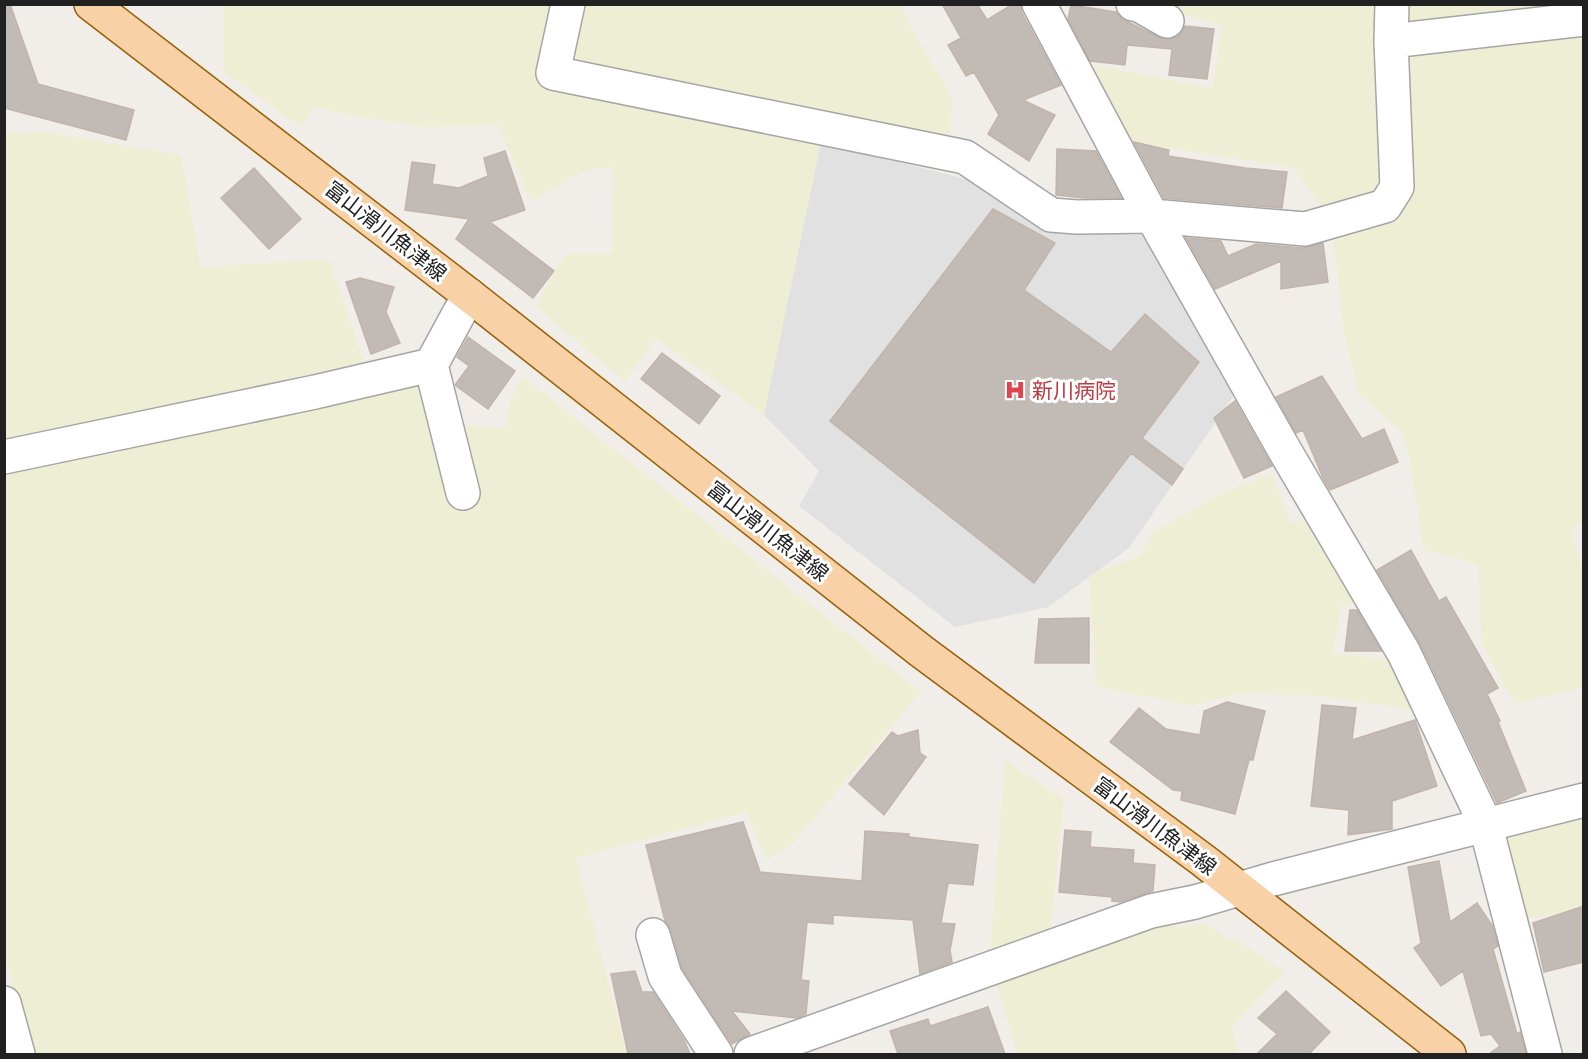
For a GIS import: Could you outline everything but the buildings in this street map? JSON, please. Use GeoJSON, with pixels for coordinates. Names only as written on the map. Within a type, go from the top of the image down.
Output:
{"type":"FeatureCollection","features":[{"type":"Feature","properties":{"kind":"main road","name":"富山滑川魚津線"},"geometry":{"type":"LineString","coordinates":[[91,4],[469,295],[921,651],[1240,890],[1449,1054]]}},
{"type":"Feature","properties":{"kind":"street"},"geometry":{"type":"LineString","coordinates":[[568,4],[553,73],[965,157],[1051,215],[1152,216],[1305,229],[1385,206],[1397,187],[1391,41],[1392,4]]}},
{"type":"Feature","properties":{"kind":"street"},"geometry":{"type":"LineString","coordinates":[[1039,4],[1152,216],[1285,451],[1404,652],[1485,823],[1545,1054]]}},
{"type":"Feature","properties":{"kind":"street"},"geometry":{"type":"LineString","coordinates":[[1133,4],[1167,21]]}},
{"type":"Feature","properties":{"kind":"street"},"geometry":{"type":"LineString","coordinates":[[1391,41],[1584,19]]}},
{"type":"Feature","properties":{"kind":"street"},"geometry":{"type":"LineString","coordinates":[[463,493],[431,365],[469,295]]}},
{"type":"Feature","properties":{"kind":"street"},"geometry":{"type":"LineString","coordinates":[[4,457],[315,392],[431,365]]}},
{"type":"Feature","properties":{"kind":"street"},"geometry":{"type":"LineString","coordinates":[[750,1054],[1151,911],[1195,902],[1485,823],[1584,800]]}},
{"type":"Feature","properties":{"kind":"street"},"geometry":{"type":"LineString","coordinates":[[653,935],[665,976],[716,1054]]}},
{"type":"Feature","properties":{"kind":"street"},"geometry":{"type":"LineString","coordinates":[[4,1003],[18,1054]]}},
{"type":"Feature","properties":{"kind":"green space"},"geometry":{"type":"Polygon","coordinates":[[[1583,4],[1406,29],[1406,5],[1583,4]]]}},
{"type":"Feature","properties":{"kind":"green space"},"geometry":{"type":"Polygon","coordinates":[[[224,5],[555,5],[538,78],[821,143],[787,315],[764,415],[656,339],[625,382],[535,306],[566,254],[611,254],[613,166],[582,172],[531,201],[498,125],[427,127],[360,117],[315,107],[300,127],[224,72],[224,5]]]}},
{"type":"Feature","properties":{"kind":"green space"},"geometry":{"type":"Polygon","coordinates":[[[576,5],[902,5],[910,26],[953,99],[949,142],[574,66],[565,58],[576,5]]]}},
{"type":"Feature","properties":{"kind":"green space"},"geometry":{"type":"Polygon","coordinates":[[[1182,5],[1382,5],[1382,189],[1367,200],[1322,209],[1294,168],[1128,141],[1084,63],[1213,88],[1222,26],[1178,13],[1182,5]]]}},
{"type":"Feature","properties":{"kind":"green space"},"geometry":{"type":"Polygon","coordinates":[[[1583,34],[1584,523],[1571,529],[1583,567],[1583,688],[1515,704],[1481,643],[1478,564],[1424,550],[1410,462],[1402,431],[1359,395],[1344,333],[1332,229],[1406,206],[1407,53],[1583,34]]]}},
{"type":"Feature","properties":{"kind":"green space"},"geometry":{"type":"Polygon","coordinates":[[[43,132],[181,155],[201,267],[329,259],[365,364],[5,445],[4,133],[43,132]]]}},
{"type":"Feature","properties":{"kind":"green space"},"geometry":{"type":"Polygon","coordinates":[[[522,376],[921,692],[790,847],[765,860],[747,812],[576,858],[627,1054],[33,1054],[5,957],[4,469],[418,382],[430,424],[506,428],[510,401],[522,376]]]}},
{"type":"Feature","properties":{"kind":"green space"},"geometry":{"type":"Polygon","coordinates":[[[1272,474],[1291,523],[1309,519],[1359,603],[1341,606],[1333,653],[1388,660],[1414,710],[1310,695],[1235,694],[1192,706],[1096,686],[1089,575],[1141,555],[1153,532],[1226,491],[1272,474]]]}},
{"type":"Feature","properties":{"kind":"green space"},"geometry":{"type":"Polygon","coordinates":[[[1005,760],[1064,800],[1050,933],[990,952],[1005,760]]]}},
{"type":"Feature","properties":{"kind":"green space"},"geometry":{"type":"Polygon","coordinates":[[[1583,812],[1583,910],[1518,920],[1496,832],[1583,812]]]}},
{"type":"Feature","properties":{"kind":"green space"},"geometry":{"type":"Polygon","coordinates":[[[1208,925],[1230,940],[1240,942],[1285,972],[1232,1027],[1239,1054],[1017,1054],[997,985],[1159,926],[1208,925]]]}},
{"type":"Feature","properties":{"kind":"shaded area"},"geometry":{"type":"Polygon","coordinates":[[[821,143],[970,180],[1052,228],[1149,236],[1237,391],[1129,548],[1048,607],[955,627],[799,506],[819,471],[764,415],[821,143]],[[993,209],[831,421],[1034,583],[1198,362],[1145,314],[1111,352],[1024,290],[1054,243],[993,209]]]}},
{"type":"Feature","properties":{"kind":"place","name":"新川病院"},"geometry":{"type":"Point","coordinates":[1015,390]}}]}
